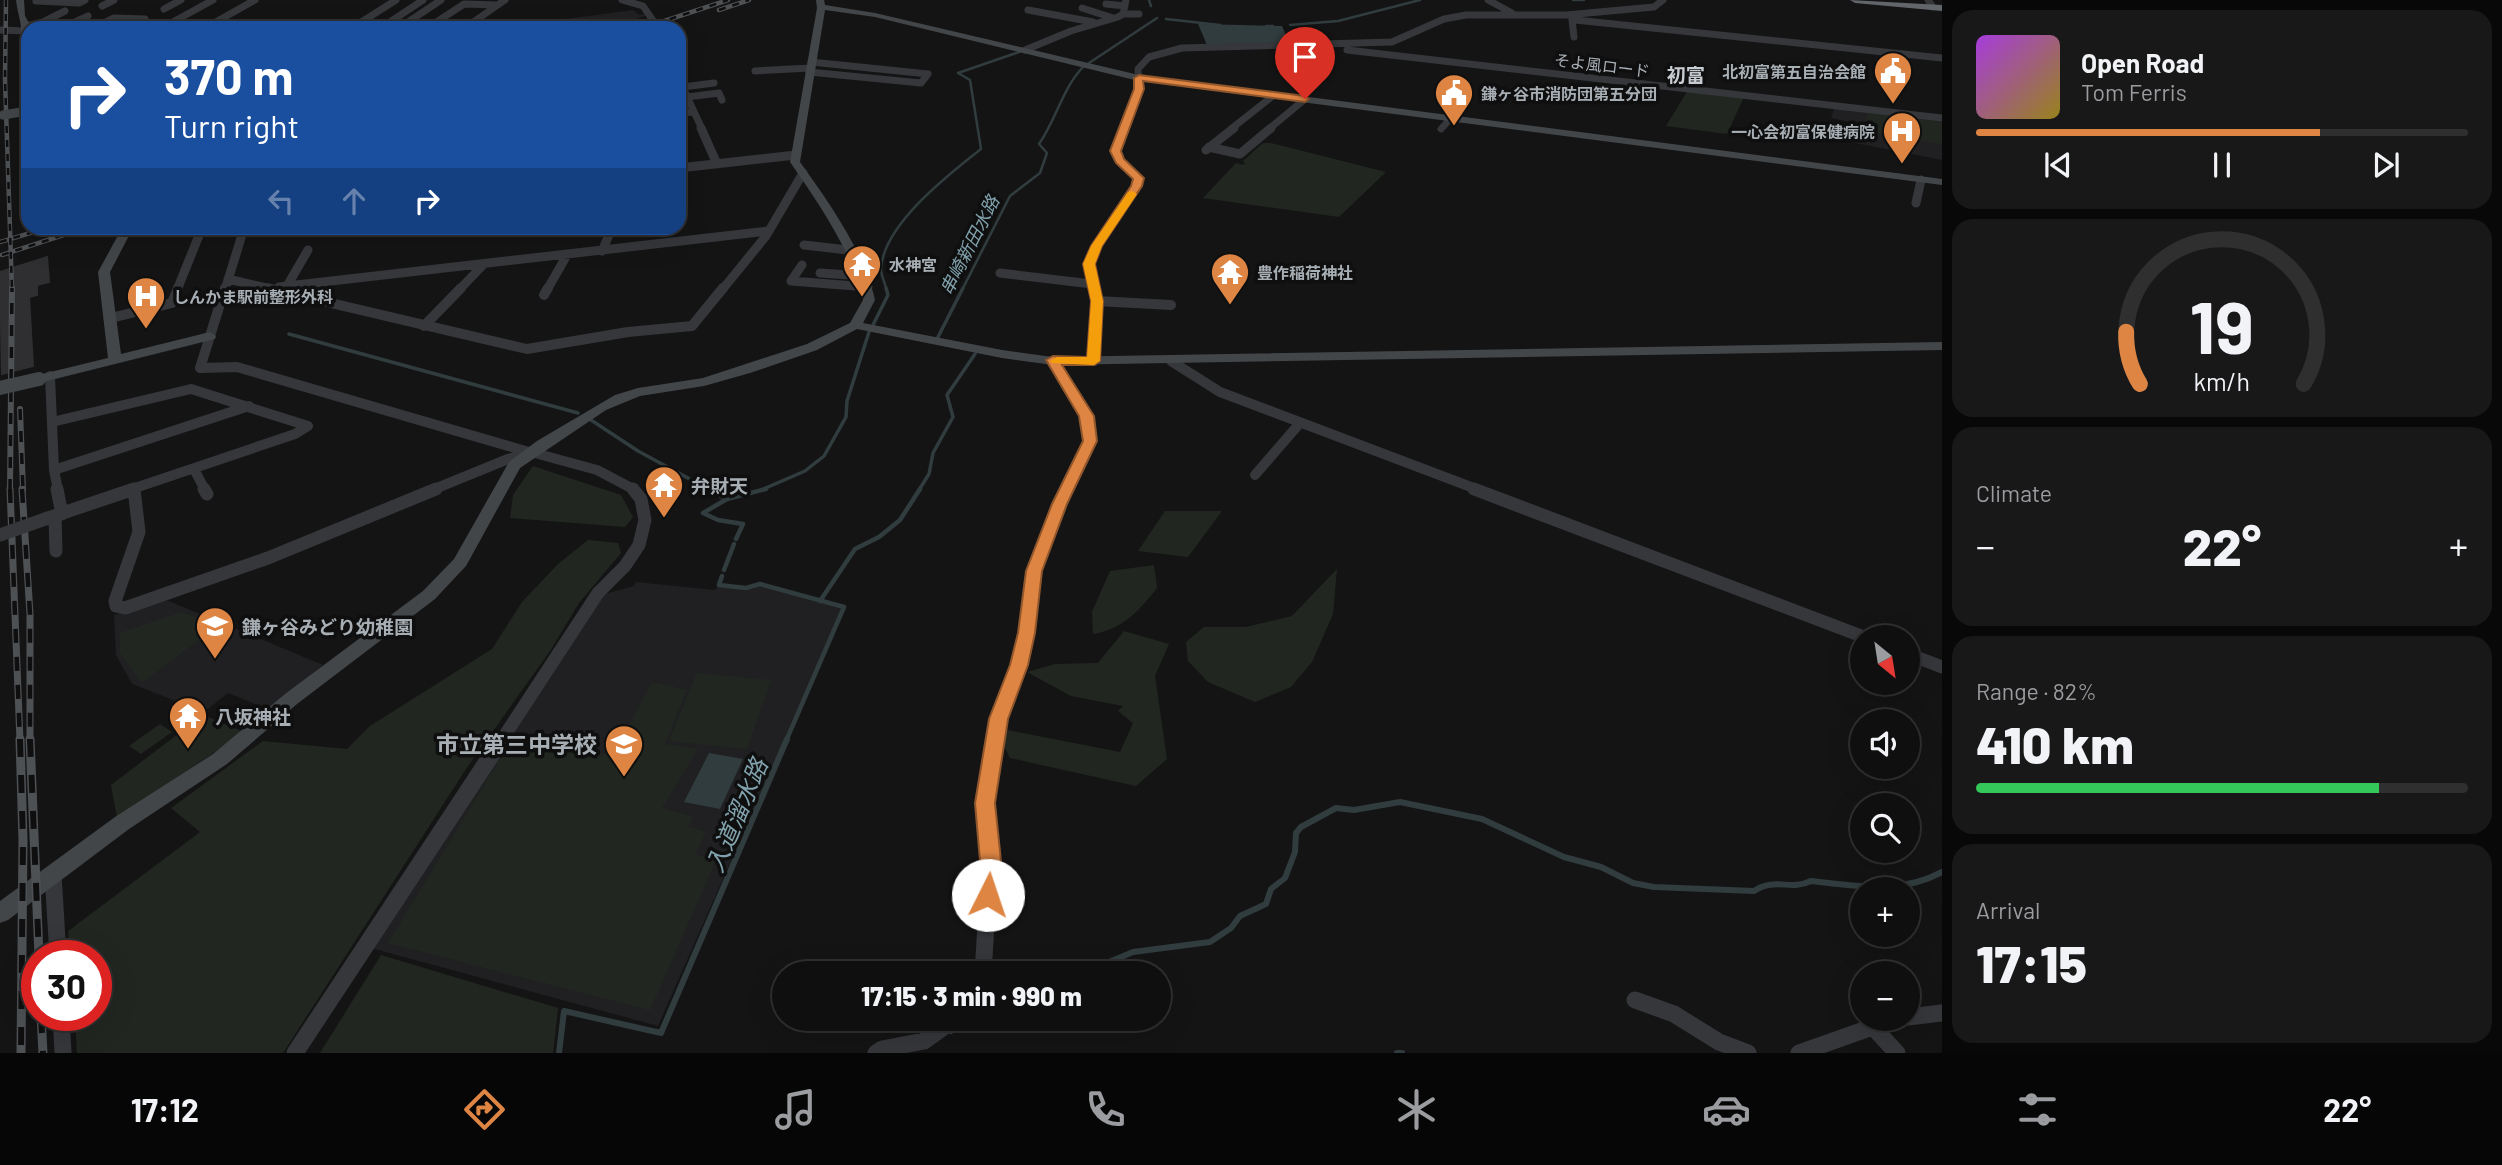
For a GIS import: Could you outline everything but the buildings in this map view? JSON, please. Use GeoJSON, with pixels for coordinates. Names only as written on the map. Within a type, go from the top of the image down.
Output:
{"type":"FeatureCollection","features":[{"type":"Feature","properties":{"kind":"highway"},"geometry":{"type":"LineString","coordinates":[[1855,0],[1934,5]]}},
{"type":"Feature","properties":{"kind":"street"},"geometry":{"type":"LineString","coordinates":[[20,0],[24,21]]}},
{"type":"Feature","properties":{"kind":"street"},"geometry":{"type":"LineString","coordinates":[[36,1],[79,3],[85,0]]}},
{"type":"Feature","properties":{"kind":"street"},"geometry":{"type":"LineString","coordinates":[[102,6],[114,0]]}},
{"type":"Feature","properties":{"kind":"street"},"geometry":{"type":"LineString","coordinates":[[164,9],[181,0]]}},
{"type":"Feature","properties":{"kind":"street"},"geometry":{"type":"LineString","coordinates":[[175,21],[213,0]]}},
{"type":"Feature","properties":{"kind":"street"},"geometry":{"type":"LineString","coordinates":[[218,21],[255,0]]}},
{"type":"Feature","properties":{"kind":"street"},"geometry":{"type":"LineString","coordinates":[[363,21],[396,0]]}},
{"type":"Feature","properties":{"kind":"street"},"geometry":{"type":"LineString","coordinates":[[392,21],[423,0]]}},
{"type":"Feature","properties":{"kind":"street"},"geometry":{"type":"LineString","coordinates":[[410,21],[441,0]]}},
{"type":"Feature","properties":{"kind":"street"},"geometry":{"type":"LineString","coordinates":[[477,21],[505,0]]}},
{"type":"Feature","properties":{"kind":"street"},"geometry":{"type":"LineString","coordinates":[[622,0],[643,6],[653,21]]}},
{"type":"Feature","properties":{"kind":"street"},"geometry":{"type":"LineString","coordinates":[[1488,0],[1513,13]]}},
{"type":"Feature","properties":{"kind":"street"},"geometry":{"type":"LineString","coordinates":[[1574,17],[1654,7],[1663,0]]}},
{"type":"Feature","properties":{"kind":"street"},"geometry":{"type":"LineString","coordinates":[[1614,2],[1628,10]]}},
{"type":"Feature","properties":{"kind":"street"},"geometry":{"type":"LineString","coordinates":[[439,21],[464,4],[496,5]]}},
{"type":"Feature","properties":{"kind":"street"},"geometry":{"type":"LineString","coordinates":[[0,913],[122,823],[220,759],[291,699],[429,595],[460,562],[475,540],[510,470],[559,432],[620,398],[638,392],[704,382],[745,370],[812,347],[855,325],[869,300],[866,282],[795,162],[820,4],[1139,78],[1942,183]]}},
{"type":"Feature","properties":{"kind":"street"},"geometry":{"type":"LineString","coordinates":[[1106,4],[1125,7],[1139,14]]}},
{"type":"Feature","properties":{"kind":"street"},"geometry":{"type":"LineString","coordinates":[[1478,6],[1496,4]]}},
{"type":"Feature","properties":{"kind":"street"},"geometry":{"type":"LineString","coordinates":[[1563,4],[1574,17],[1574,37]]}},
{"type":"Feature","properties":{"kind":"street"},"geometry":{"type":"LineString","coordinates":[[1025,50],[1113,18],[1125,7]]}},
{"type":"Feature","properties":{"kind":"street"},"geometry":{"type":"LineString","coordinates":[[1082,8],[1113,18]]}},
{"type":"Feature","properties":{"kind":"street"},"geometry":{"type":"LineString","coordinates":[[1028,10],[1096,23]]}},
{"type":"Feature","properties":{"kind":"street"},"geometry":{"type":"LineString","coordinates":[[45,21],[65,11]]}},
{"type":"Feature","properties":{"kind":"street"},"geometry":{"type":"LineString","coordinates":[[1094,361],[1097,301],[1089,264],[1096,246],[1137,186],[1138,178],[1120,161],[1115,151],[1139,89],[1138,69],[1149,57],[1175,49],[1392,42],[1405,39],[1447,18],[1513,13],[1574,17],[1942,58]]}},
{"type":"Feature","properties":{"kind":"street"},"geometry":{"type":"LineString","coordinates":[[77,21],[88,16]]}},
{"type":"Feature","properties":{"kind":"street"},"geometry":{"type":"LineString","coordinates":[[108,21],[114,18],[148,19],[144,21]]}},
{"type":"Feature","properties":{"kind":"street"},"geometry":{"type":"LineString","coordinates":[[0,30],[21,29]]}},
{"type":"Feature","properties":{"kind":"street","name":"そよ風ロード"},"geometry":{"type":"LineString","coordinates":[[1301,45],[1942,118]]}},
{"type":"Feature","properties":{"kind":"street"},"geometry":{"type":"LineString","coordinates":[[755,71],[810,67],[928,74],[921,83],[810,67]]}},
{"type":"Feature","properties":{"kind":"street"},"geometry":{"type":"LineString","coordinates":[[686,83],[713,83]]}},
{"type":"Feature","properties":{"kind":"street"},"geometry":{"type":"LineString","coordinates":[[688,99],[719,93],[722,100]]}},
{"type":"Feature","properties":{"kind":"street"},"geometry":{"type":"LineString","coordinates":[[686,94],[718,164]]}},
{"type":"Feature","properties":{"kind":"street"},"geometry":{"type":"LineString","coordinates":[[1274,95],[1207,149],[1237,157],[1305,99]]}},
{"type":"Feature","properties":{"kind":"street"},"geometry":{"type":"LineString","coordinates":[[2,115],[21,112]]}},
{"type":"Feature","properties":{"kind":"street"},"geometry":{"type":"LineString","coordinates":[[686,113],[694,112]]}},
{"type":"Feature","properties":{"kind":"street"},"geometry":{"type":"LineString","coordinates":[[1441,129],[1451,118]]}},
{"type":"Feature","properties":{"kind":"street"},"geometry":{"type":"LineString","coordinates":[[686,168],[796,155]]}},
{"type":"Feature","properties":{"kind":"street"},"geometry":{"type":"LineString","coordinates":[[696,178],[699,166]]}},
{"type":"Feature","properties":{"kind":"street"},"geometry":{"type":"LineString","coordinates":[[228,279],[527,349],[628,332],[692,326],[768,231],[803,173]]}},
{"type":"Feature","properties":{"kind":"street"},"geometry":{"type":"LineString","coordinates":[[1916,203],[1921,180]]}},
{"type":"Feature","properties":{"kind":"street"},"geometry":{"type":"LineString","coordinates":[[268,288],[768,231]]}},
{"type":"Feature","properties":{"kind":"street"},"geometry":{"type":"LineString","coordinates":[[116,360],[104,272],[123,235]]}},
{"type":"Feature","properties":{"kind":"street"},"geometry":{"type":"LineString","coordinates":[[111,318],[172,303],[199,235]]}},
{"type":"Feature","properties":{"kind":"street"},"geometry":{"type":"LineString","coordinates":[[242,235],[200,368],[237,367],[588,467],[632,488],[641,499],[645,512],[641,540],[623,571],[598,593],[295,1053]]}},
{"type":"Feature","properties":{"kind":"street"},"geometry":{"type":"LineString","coordinates":[[602,251],[609,235]]}},
{"type":"Feature","properties":{"kind":"street"},"geometry":{"type":"LineString","coordinates":[[804,245],[848,250]]}},
{"type":"Feature","properties":{"kind":"street"},"geometry":{"type":"LineString","coordinates":[[287,286],[308,250]]}},
{"type":"Feature","properties":{"kind":"street"},"geometry":{"type":"LineString","coordinates":[[544,295],[567,255]]}},
{"type":"Feature","properties":{"kind":"street"},"geometry":{"type":"LineString","coordinates":[[424,326],[483,265]]}},
{"type":"Feature","properties":{"kind":"street"},"geometry":{"type":"LineString","coordinates":[[802,265],[791,281],[866,282]]}},
{"type":"Feature","properties":{"kind":"street"},"geometry":{"type":"LineString","coordinates":[[820,273],[866,282]]}},
{"type":"Feature","properties":{"kind":"street"},"geometry":{"type":"LineString","coordinates":[[1000,273],[1092,284]]}},
{"type":"Feature","properties":{"kind":"street"},"geometry":{"type":"LineString","coordinates":[[1097,301],[1171,305]]}},
{"type":"Feature","properties":{"kind":"street"},"geometry":{"type":"LineString","coordinates":[[855,325],[1002,354],[1053,360],[1094,361],[1942,346]]}},
{"type":"Feature","properties":{"kind":"street"},"geometry":{"type":"LineString","coordinates":[[0,388],[210,336]]}},
{"type":"Feature","properties":{"kind":"street"},"geometry":{"type":"LineString","coordinates":[[984,961],[990,861],[985,803],[998,719],[1019,665],[1034,571],[1059,504],[1090,441],[1086,416],[1053,360]]}},
{"type":"Feature","properties":{"kind":"street"},"geometry":{"type":"LineString","coordinates":[[1171,360],[1220,392],[1850,632]]}},
{"type":"Feature","properties":{"kind":"street"},"geometry":{"type":"LineString","coordinates":[[44,377],[52,422],[56,551]]}},
{"type":"Feature","properties":{"kind":"street"},"geometry":{"type":"LineString","coordinates":[[0,535],[295,434],[308,426],[191,388],[52,422]]}},
{"type":"Feature","properties":{"kind":"street"},"geometry":{"type":"LineString","coordinates":[[54,470],[249,406]]}},
{"type":"Feature","properties":{"kind":"street"},"geometry":{"type":"LineString","coordinates":[[1255,475],[1300,423]]}},
{"type":"Feature","properties":{"kind":"street"},"geometry":{"type":"LineString","coordinates":[[134,489],[139,532],[115,601],[117,606],[125,608],[268,558],[508,459],[531,452]]}},
{"type":"Feature","properties":{"kind":"street"},"geometry":{"type":"LineString","coordinates":[[194,468],[207,494]]}},
{"type":"Feature","properties":{"kind":"street"},"geometry":{"type":"LineString","coordinates":[[1920,659],[1942,667]]}},
{"type":"Feature","properties":{"kind":"street"},"geometry":{"type":"LineString","coordinates":[[53,874],[57,940]]}},
{"type":"Feature","properties":{"kind":"street"},"geometry":{"type":"LineString","coordinates":[[1635,1000],[1674,1014],[1719,1042],[1748,1053]]}},
{"type":"Feature","properties":{"kind":"street"},"geometry":{"type":"LineString","coordinates":[[1920,1016],[1942,1013]]}},
{"type":"Feature","properties":{"kind":"street"},"geometry":{"type":"LineString","coordinates":[[62,1031],[63,1053]]}},
{"type":"Feature","properties":{"kind":"street"},"geometry":{"type":"LineString","coordinates":[[876,1053],[882,1049],[924,1041],[938,1031]]}},
{"type":"Feature","properties":{"kind":"street"},"geometry":{"type":"LineString","coordinates":[[1799,1053],[1862,1031]]}},
{"type":"Feature","properties":{"kind":"street"},"geometry":{"type":"LineString","coordinates":[[1877,1031],[1897,1053]]}},
{"type":"Feature","properties":{"kind":"shaded area"},"geometry":{"type":"Polygon","coordinates":[[[633,10],[638,14],[648,15],[630,21],[551,21],[633,10]]]}},
{"type":"Feature","properties":{"kind":"shaded area"},"geometry":{"type":"Polygon","coordinates":[[[1198,24],[1282,26],[1290,44],[1207,45],[1198,24]]]}},
{"type":"Feature","properties":{"kind":"shaded area"},"geometry":{"type":"Polygon","coordinates":[[[1688,90],[1744,97],[1727,134],[1666,126],[1688,90]]]}},
{"type":"Feature","properties":{"kind":"shaded area"},"geometry":{"type":"Polygon","coordinates":[[[1835,106],[1942,119],[1942,160],[1845,141],[1851,122],[1831,118],[1835,106]]]}},
{"type":"Feature","properties":{"kind":"shaded area"},"geometry":{"type":"Polygon","coordinates":[[[1868,113],[1942,122],[1942,144],[1862,130],[1868,113]]]}},
{"type":"Feature","properties":{"kind":"shaded area"},"geometry":{"type":"Polygon","coordinates":[[[1263,143],[1386,172],[1339,217],[1203,198],[1236,163],[1243,165],[1243,161],[1263,143]]]}},
{"type":"Feature","properties":{"kind":"shaded area"},"geometry":{"type":"Polygon","coordinates":[[[533,466],[621,495],[633,517],[625,527],[510,518],[513,495],[533,466]]]}},
{"type":"Feature","properties":{"kind":"shaded area"},"geometry":{"type":"Polygon","coordinates":[[[1165,511],[1222,511],[1188,557],[1138,551],[1165,511]]]}},
{"type":"Feature","properties":{"kind":"shaded area"},"geometry":{"type":"Polygon","coordinates":[[[588,540],[618,543],[621,553],[579,603],[550,651],[466,769],[283,1053],[77,1053],[76,1031],[112,1031],[112,940],[69,940],[68,931],[200,832],[171,808],[263,741],[347,749],[370,726],[492,649],[522,602],[558,564],[588,540]]]}},
{"type":"Feature","properties":{"kind":"shaded area"},"geometry":{"type":"Polygon","coordinates":[[[1154,565],[1157,588],[1144,604],[1122,623],[1093,634],[1092,612],[1110,571],[1154,565]]]}},
{"type":"Feature","properties":{"kind":"shaded area"},"geometry":{"type":"Polygon","coordinates":[[[1337,569],[1333,614],[1312,662],[1291,687],[1255,702],[1208,682],[1188,661],[1186,642],[1204,627],[1246,627],[1292,616],[1337,569]]]}},
{"type":"Feature","properties":{"kind":"shaded area","name":"市立第三中学校"},"geometry":{"type":"Polygon","coordinates":[[[636,582],[715,590],[719,585],[752,589],[760,586],[842,609],[658,1026],[371,948],[601,595],[634,586],[636,582]]]}},
{"type":"Feature","properties":{"kind":"shaded area","name":"鎌ヶ谷みどり幼稚園"},"geometry":{"type":"Polygon","coordinates":[[[164,599],[323,665],[268,709],[228,693],[204,712],[132,684],[116,655],[114,615],[164,599]]]}},
{"type":"Feature","properties":{"kind":"shaded area"},"geometry":{"type":"Polygon","coordinates":[[[182,612],[217,626],[142,683],[120,653],[120,633],[182,612]]]}},
{"type":"Feature","properties":{"kind":"shaded area"},"geometry":{"type":"Polygon","coordinates":[[[1124,631],[1169,644],[1155,676],[1167,759],[1136,786],[1010,758],[1003,744],[1007,730],[1120,752],[1133,723],[1118,711],[1123,706],[1071,696],[1027,672],[1055,664],[1098,663],[1124,631]]]}},
{"type":"Feature","properties":{"kind":"shaded area"},"geometry":{"type":"Polygon","coordinates":[[[697,673],[771,680],[747,749],[669,741],[697,673]]]}},
{"type":"Feature","properties":{"kind":"shaded area"},"geometry":{"type":"Polygon","coordinates":[[[652,682],[687,690],[665,744],[698,749],[662,808],[693,817],[688,827],[706,832],[695,855],[717,858],[650,1010],[388,943],[514,736],[613,756],[652,682]]]}},
{"type":"Feature","properties":{"kind":"shaded area"},"geometry":{"type":"Polygon","coordinates":[[[203,715],[244,732],[117,818],[111,785],[203,715]]]}},
{"type":"Feature","properties":{"kind":"shaded area"},"geometry":{"type":"Polygon","coordinates":[[[160,724],[172,732],[141,754],[129,746],[160,724]]]}},
{"type":"Feature","properties":{"kind":"shaded area"},"geometry":{"type":"Polygon","coordinates":[[[709,753],[743,759],[720,809],[684,802],[709,753]]]}},
{"type":"Feature","properties":{"kind":"shaded area"},"geometry":{"type":"Polygon","coordinates":[[[381,955],[558,1008],[553,1053],[320,1053],[381,955]]]}},
{"type":"Feature","properties":{"kind":"waterway"},"geometry":{"type":"LineString","coordinates":[[1149,0],[1151,6]]}},
{"type":"Feature","properties":{"kind":"waterway","name":"串崎新田水路"},"geometry":{"type":"LineString","coordinates":[[1290,25],[1338,21],[1420,0]]}},
{"type":"Feature","properties":{"kind":"waterway","name":"串崎新田水路"},"geometry":{"type":"LineString","coordinates":[[1573,0],[1584,0]]}},
{"type":"Feature","properties":{"kind":"waterway","name":"串崎新田水路"},"geometry":{"type":"LineString","coordinates":[[1089,63],[1157,18]]}},
{"type":"Feature","properties":{"kind":"waterway","name":"串崎新田水路"},"geometry":{"type":"LineString","coordinates":[[1166,19],[1220,25]]}},
{"type":"Feature","properties":{"kind":"waterway","name":"串崎新田水路"},"geometry":{"type":"LineString","coordinates":[[1266,26],[1273,26]]}},
{"type":"Feature","properties":{"kind":"waterway","name":"入道溜水路"},"geometry":{"type":"LineString","coordinates":[[887,290],[881,269],[893,235],[905,218],[936,186],[981,149],[970,80],[958,73],[1022,51]]}},
{"type":"Feature","properties":{"kind":"waterway","name":"串崎新田水路"},"geometry":{"type":"LineString","coordinates":[[962,290],[1010,196],[1040,173],[1047,153],[1039,144],[1070,85],[1083,67]]}},
{"type":"Feature","properties":{"kind":"waterway","name":"入道溜水路"},"geometry":{"type":"LineString","coordinates":[[873,325],[888,295],[886,288]]}},
{"type":"Feature","properties":{"kind":"waterway","name":"串崎新田水路"},"geometry":{"type":"LineString","coordinates":[[938,337],[963,288]]}},
{"type":"Feature","properties":{"kind":"waterway","name":"入道溜水路"},"geometry":{"type":"LineString","coordinates":[[761,490],[805,471],[824,456],[846,417],[847,401],[869,332]]}},
{"type":"Feature","properties":{"kind":"waterway"},"geometry":{"type":"LineString","coordinates":[[289,334],[578,413]]}},
{"type":"Feature","properties":{"kind":"waterway"},"geometry":{"type":"LineString","coordinates":[[919,490],[929,474],[933,453],[953,417],[947,395],[975,354]]}},
{"type":"Feature","properties":{"kind":"waterway"},"geometry":{"type":"LineString","coordinates":[[591,420],[638,451],[710,490]]}},
{"type":"Feature","properties":{"kind":"waterway"},"geometry":{"type":"LineString","coordinates":[[707,489],[726,499]]}},
{"type":"Feature","properties":{"kind":"waterway","name":"入道溜水路"},"geometry":{"type":"LineString","coordinates":[[736,539],[743,524],[718,520],[703,513],[727,499],[766,489]]}},
{"type":"Feature","properties":{"kind":"waterway"},"geometry":{"type":"LineString","coordinates":[[820,601],[855,549],[879,537],[900,520],[920,489]]}},
{"type":"Feature","properties":{"kind":"waterway","name":"入道溜水路"},"geometry":{"type":"LineString","coordinates":[[724,570],[734,544]]}},
{"type":"Feature","properties":{"kind":"waterway","name":"入道溜水路"},"geometry":{"type":"LineString","coordinates":[[722,576],[719,585],[746,588],[760,584],[820,601]]}},
{"type":"Feature","properties":{"kind":"waterway","name":"入道溜水路"},"geometry":{"type":"LineString","coordinates":[[786,741],[844,607],[820,601]]}},
{"type":"Feature","properties":{"kind":"waterway","name":"入道溜水路"},"geometry":{"type":"LineString","coordinates":[[559,1053],[564,1011],[661,1033],[787,739]]}},
{"type":"Feature","properties":{"kind":"waterway"},"geometry":{"type":"LineString","coordinates":[[1112,961],[1133,952],[1210,942],[1231,928],[1240,916],[1266,904],[1271,889],[1285,878],[1295,852],[1296,833],[1301,827],[1336,808],[1354,810],[1400,802],[1482,819],[1564,857],[1601,867],[1633,883],[1654,887],[1754,891],[1769,885],[1796,885],[1811,881],[1878,887],[1910,884],[1942,872]]}},
{"type":"Feature","properties":{"kind":"waterway"},"geometry":{"type":"LineString","coordinates":[[1397,1053],[1402,1053]]}},
{"type":"Feature","properties":{"kind":"railway"},"geometry":{"type":"LineString","coordinates":[[6,0],[5,79],[10,239]]}},
{"type":"Feature","properties":{"kind":"railway"},"geometry":{"type":"LineString","coordinates":[[664,21],[728,0]]}},
{"type":"Feature","properties":{"kind":"railway"},"geometry":{"type":"LineString","coordinates":[[719,10],[749,0]]}},
{"type":"Feature","properties":{"kind":"railway"},"geometry":{"type":"LineString","coordinates":[[10,239],[23,235]]}},
{"type":"Feature","properties":{"kind":"railway"},"geometry":{"type":"LineString","coordinates":[[11,252],[63,235]]}},
{"type":"Feature","properties":{"kind":"railway"},"geometry":{"type":"LineString","coordinates":[[0,242],[10,239]]}},
{"type":"Feature","properties":{"kind":"railway"},"geometry":{"type":"LineString","coordinates":[[10,239],[11,252]]}},
{"type":"Feature","properties":{"kind":"railway"},"geometry":{"type":"LineString","coordinates":[[2,255],[11,252]]}},
{"type":"Feature","properties":{"kind":"railway"},"geometry":{"type":"LineString","coordinates":[[11,252],[12,290]]}},
{"type":"Feature","properties":{"kind":"railway"},"geometry":{"type":"LineString","coordinates":[[10,489],[12,290]]}},
{"type":"Feature","properties":{"kind":"railway"},"geometry":{"type":"LineString","coordinates":[[20,409],[23,490]]}},
{"type":"Feature","properties":{"kind":"railway"},"geometry":{"type":"LineString","coordinates":[[10,489],[20,741]]}},
{"type":"Feature","properties":{"kind":"railway"},"geometry":{"type":"LineString","coordinates":[[22,489],[30,614],[30,739]]}},
{"type":"Feature","properties":{"kind":"railway"},"geometry":{"type":"LineString","coordinates":[[20,739],[23,840],[21,1053]]}},
{"type":"Feature","properties":{"kind":"railway"},"geometry":{"type":"LineString","coordinates":[[30,739],[38,940]]}},
{"type":"Feature","properties":{"kind":"railway"},"geometry":{"type":"LineString","coordinates":[[42,1031],[43,1053]]}},
{"type":"Feature","properties":{"kind":"slow traffic"},"geometry":{"type":"LineString","coordinates":[[1057,361],[1094,361],[1097,301],[1089,264],[1096,246],[1132,194]]}},
{"type":"Feature","properties":{"kind":"place","name":"北初富第五自治会館"},"geometry":{"type":"Point","coordinates":[1893,105]}},
{"type":"Feature","properties":{"kind":"place","name":"鎌ヶ谷市消防団第五分団"},"geometry":{"type":"Point","coordinates":[1454,127]}},
{"type":"Feature","properties":{"kind":"place","name":"一心会初富保健病院"},"geometry":{"type":"Point","coordinates":[1902,165]}},
{"type":"Feature","properties":{"kind":"place","name":"水神宮"},"geometry":{"type":"Point","coordinates":[862,298]}},
{"type":"Feature","properties":{"kind":"place","name":"豊作稲荷神社"},"geometry":{"type":"Point","coordinates":[1230,306]}},
{"type":"Feature","properties":{"kind":"place","name":"しんかま駅前整形外科"},"geometry":{"type":"Point","coordinates":[146,330]}},
{"type":"Feature","properties":{"kind":"place","name":"弁財天"},"geometry":{"type":"Point","coordinates":[664,519]}},
{"type":"Feature","properties":{"kind":"place","name":"鎌ヶ谷みどり幼稚園"},"geometry":{"type":"Point","coordinates":[215,660]}},
{"type":"Feature","properties":{"kind":"place","name":"八坂神社"},"geometry":{"type":"Point","coordinates":[188,750]}},
{"type":"Feature","properties":{"kind":"place","name":"市立第三中学校"},"geometry":{"type":"Point","coordinates":[624,778]}},
{"type":"Feature","properties":{"kind":"district","name":"初富"},"geometry":{"type":"Point","coordinates":[1686,74]}},
{"type":"Feature","properties":{"kind":"route"},"geometry":{"type":"LineString","coordinates":[[988,895],[990,861],[985,803],[998,719],[1019,665],[1034,571],[1059,504],[1090,441],[1086,416],[1066,387],[1053,360],[1094,361],[1097,301],[1089,264],[1096,246],[1137,186],[1138,178],[1120,161],[1115,151],[1139,89],[1139,78],[1305,99]]}}]}
